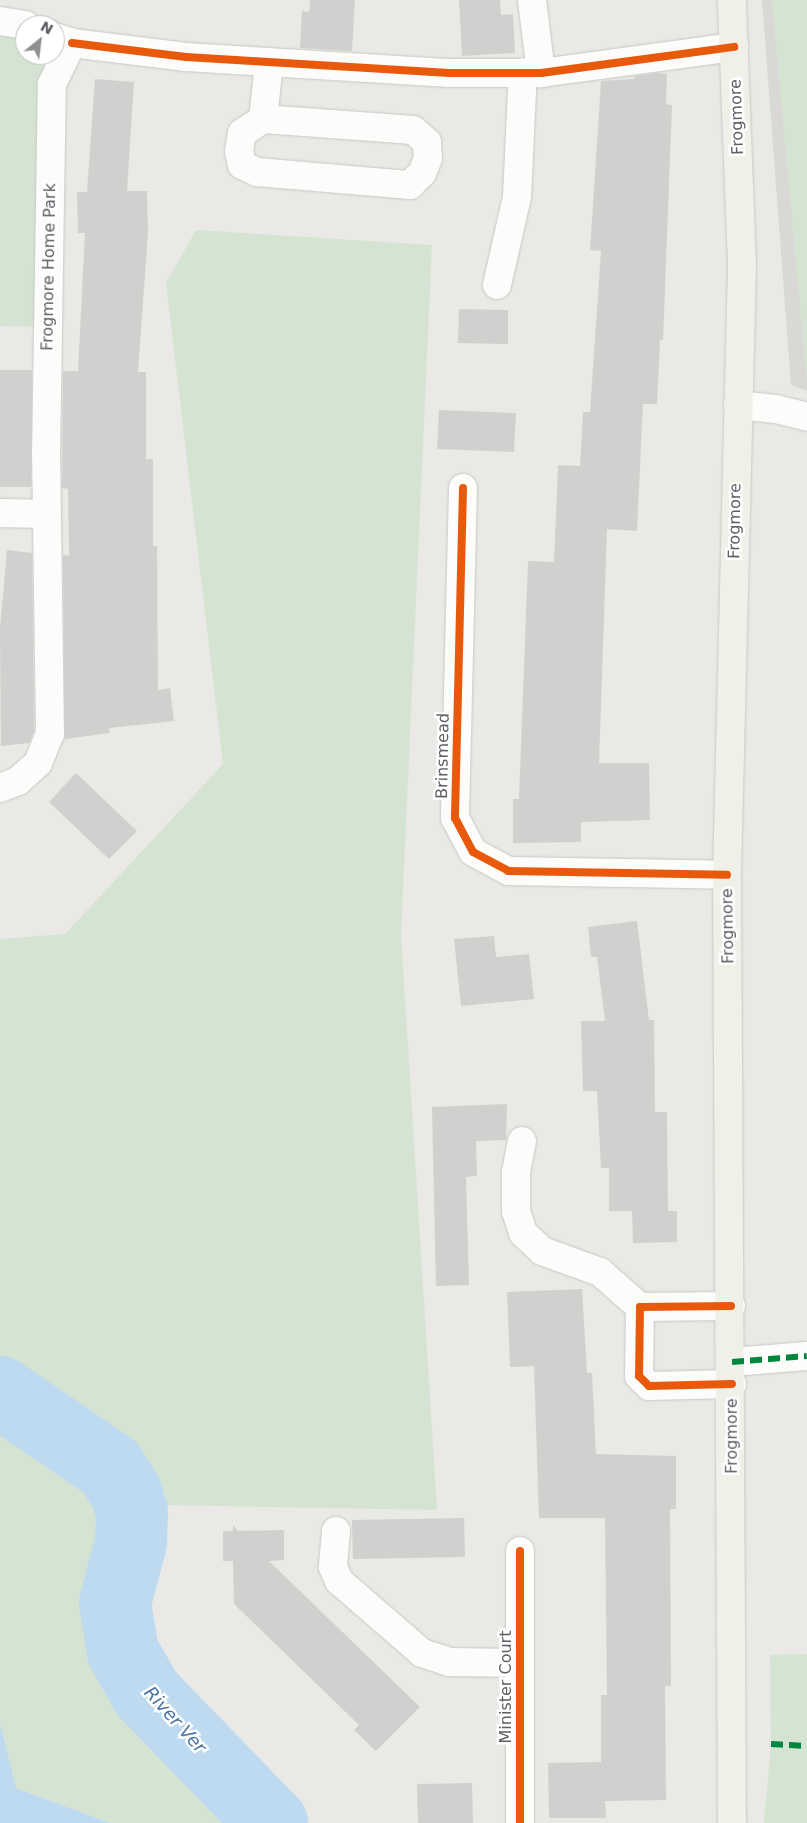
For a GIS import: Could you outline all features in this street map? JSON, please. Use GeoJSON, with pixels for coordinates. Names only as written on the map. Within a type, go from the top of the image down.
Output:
{"type":"FeatureCollection","features":[{"type":"Feature","properties":{"kind":"main road","name":"Frogmore"},"geometry":{"type":"LineString","coordinates":[[732,0],[742,265],[728,875],[732,1373],[732,1823]]}},
{"type":"Feature","properties":{"kind":"street"},"geometry":{"type":"LineString","coordinates":[[497,285],[517,197],[532,72],[532,0]]}},
{"type":"Feature","properties":{"kind":"street"},"geometry":{"type":"LineString","coordinates":[[0,21],[15,23]]}},
{"type":"Feature","properties":{"kind":"street"},"geometry":{"type":"LineString","coordinates":[[65,40],[269,64],[450,74],[532,72],[734,47]]}},
{"type":"Feature","properties":{"kind":"street"},"geometry":{"type":"LineString","coordinates":[[263,118],[413,130],[427,142],[428,158],[422,173],[410,185],[257,172],[242,165],[239,151],[242,133],[263,118],[269,64]]}},
{"type":"Feature","properties":{"kind":"street","name":"Frogmore Home Park"},"geometry":{"type":"LineString","coordinates":[[0,788],[18,781],[38,762],[50,734],[46,514],[52,84],[57,65]]}},
{"type":"Feature","properties":{"kind":"street"},"geometry":{"type":"LineString","coordinates":[[738,406],[776,409],[807,417]]}},
{"type":"Feature","properties":{"kind":"street","name":"Brinsmead"},"geometry":{"type":"LineString","coordinates":[[463,488],[455,818],[473,852],[508,871],[728,875]]}},
{"type":"Feature","properties":{"kind":"street"},"geometry":{"type":"LineString","coordinates":[[0,513],[46,514]]}},
{"type":"Feature","properties":{"kind":"street"},"geometry":{"type":"LineString","coordinates":[[522,1141],[516,1173],[516,1211],[523,1232],[542,1251],[600,1272],[640,1307],[731,1306]]}},
{"type":"Feature","properties":{"kind":"street"},"geometry":{"type":"LineString","coordinates":[[640,1307],[639,1376],[649,1386],[732,1373],[807,1356]]}},
{"type":"Feature","properties":{"kind":"street"},"geometry":{"type":"LineString","coordinates":[[336,1530],[333,1567],[339,1582],[422,1653],[449,1662],[520,1663]]}},
{"type":"Feature","properties":{"kind":"street","name":"Minister Court"},"geometry":{"type":"LineString","coordinates":[[520,1551],[520,1823]]}},
{"type":"Feature","properties":{"kind":"shaded area"},"geometry":{"type":"Polygon","coordinates":[[[762,0],[807,0],[807,391],[791,385],[762,0]]]}},
{"type":"Feature","properties":{"kind":"green space"},"geometry":{"type":"Polygon","coordinates":[[[772,0],[807,0],[807,374],[806,373],[772,0]]]}},
{"type":"Feature","properties":{"kind":"green space"},"geometry":{"type":"Polygon","coordinates":[[[15,35],[15,65],[43,65],[45,69],[40,327],[0,326],[0,37],[15,35]]]}},
{"type":"Feature","properties":{"kind":"green space"},"geometry":{"type":"Polygon","coordinates":[[[196,230],[432,245],[401,935],[437,1510],[164,1505],[149,1474],[114,1434],[0,1364],[0,939],[65,934],[223,764],[166,283],[196,230]]]}},
{"type":"Feature","properties":{"kind":"green space"},"geometry":{"type":"Polygon","coordinates":[[[0,1415],[98,1481],[109,1501],[96,1616],[105,1659],[133,1708],[245,1823],[110,1823],[16,1788],[0,1723],[0,1415]]]}},
{"type":"Feature","properties":{"kind":"green space"},"geometry":{"type":"Polygon","coordinates":[[[807,1654],[807,1823],[764,1823],[771,1744],[770,1655],[807,1654]]]}},
{"type":"Feature","properties":{"kind":"water"},"geometry":{"type":"Polygon","coordinates":[[[0,1723],[16,1788],[110,1823],[0,1823],[0,1723]]]}},
{"type":"Feature","properties":{"kind":"building"},"geometry":{"type":"Polygon","coordinates":[[[310,0],[355,0],[352,51],[300,48],[302,11],[309,12],[310,0]]]}},
{"type":"Feature","properties":{"kind":"building"},"geometry":{"type":"Polygon","coordinates":[[[459,0],[500,0],[501,15],[513,14],[515,53],[462,56],[459,0]]]}},
{"type":"Feature","properties":{"kind":"building"},"geometry":{"type":"Polygon","coordinates":[[[657,73],[667,74],[666,104],[672,105],[663,340],[660,340],[657,404],[643,404],[637,531],[607,529],[599,763],[649,763],[650,820],[581,822],[581,842],[513,843],[513,799],[519,799],[528,561],[554,562],[558,465],[580,466],[583,412],[590,412],[601,251],[590,250],[601,81],[634,79],[635,76],[657,73]]]}},
{"type":"Feature","properties":{"kind":"building"},"geometry":{"type":"Polygon","coordinates":[[[95,79],[134,82],[127,191],[147,191],[148,232],[138,372],[146,372],[146,459],[153,459],[153,546],[157,546],[158,690],[170,688],[174,721],[109,728],[110,733],[65,739],[63,555],[69,556],[68,489],[62,488],[63,371],[78,371],[85,233],[78,233],[77,192],[87,192],[95,79]]]}},
{"type":"Feature","properties":{"kind":"building"},"geometry":{"type":"Polygon","coordinates":[[[459,309],[508,310],[508,344],[458,343],[459,309]]]}},
{"type":"Feature","properties":{"kind":"building"},"geometry":{"type":"Polygon","coordinates":[[[0,370],[32,370],[31,487],[0,487],[0,370]]]}},
{"type":"Feature","properties":{"kind":"building"},"geometry":{"type":"Polygon","coordinates":[[[439,410],[516,413],[514,452],[437,449],[439,410]]]}},
{"type":"Feature","properties":{"kind":"building"},"geometry":{"type":"Polygon","coordinates":[[[7,550],[32,553],[34,731],[29,743],[1,746],[0,629],[7,550]]]}},
{"type":"Feature","properties":{"kind":"building"},"geometry":{"type":"Polygon","coordinates":[[[76,773],[137,831],[109,859],[49,802],[76,773]]]}},
{"type":"Feature","properties":{"kind":"building"},"geometry":{"type":"Polygon","coordinates":[[[637,921],[649,1020],[654,1020],[655,1112],[667,1112],[668,1211],[677,1211],[677,1242],[633,1243],[632,1211],[609,1211],[609,1168],[601,1168],[597,1091],[583,1091],[581,1021],[605,1021],[597,957],[591,957],[588,927],[637,921]]]}},
{"type":"Feature","properties":{"kind":"building"},"geometry":{"type":"Polygon","coordinates":[[[494,936],[496,957],[529,954],[534,999],[461,1006],[454,939],[494,936]]]}},
{"type":"Feature","properties":{"kind":"building"},"geometry":{"type":"Polygon","coordinates":[[[507,1104],[506,1140],[476,1141],[477,1176],[466,1177],[469,1285],[436,1286],[432,1107],[507,1104]]]}},
{"type":"Feature","properties":{"kind":"building"},"geometry":{"type":"Polygon","coordinates":[[[582,1289],[587,1373],[592,1373],[596,1454],[676,1456],[676,1509],[670,1509],[671,1686],[665,1686],[666,1800],[605,1801],[606,1818],[549,1818],[548,1763],[601,1762],[601,1695],[607,1695],[605,1518],[539,1518],[534,1366],[510,1367],[507,1292],[582,1289]]]}},
{"type":"Feature","properties":{"kind":"building"},"geometry":{"type":"Polygon","coordinates":[[[464,1518],[465,1557],[353,1559],[352,1520],[464,1518]]]}},
{"type":"Feature","properties":{"kind":"building"},"geometry":{"type":"Polygon","coordinates":[[[233,1525],[238,1531],[284,1530],[284,1560],[269,1561],[420,1707],[376,1751],[354,1730],[359,1725],[234,1604],[233,1561],[223,1561],[223,1531],[233,1531],[233,1525]]]}},
{"type":"Feature","properties":{"kind":"building"},"geometry":{"type":"Polygon","coordinates":[[[472,1783],[473,1823],[418,1823],[417,1784],[472,1783]]]}},
{"type":"Feature","properties":{"kind":"waterway","name":"River Ver"},"geometry":{"type":"LineString","coordinates":[[0,1392],[110,1467],[126,1493],[132,1513],[131,1542],[115,1603],[123,1652],[147,1694],[272,1823]]}},
{"type":"Feature","properties":{"kind":"marked path"},"geometry":{"type":"LineString","coordinates":[[732,1362],[807,1356]]}},
{"type":"Feature","properties":{"kind":"marked path"},"geometry":{"type":"LineString","coordinates":[[771,1744],[807,1746]]}},
{"type":"Feature","properties":{"kind":"cycle path"},"geometry":{"type":"LineString","coordinates":[[72,43],[186,57],[450,73],[541,73],[734,47]]}},
{"type":"Feature","properties":{"kind":"cycle path"},"geometry":{"type":"LineString","coordinates":[[463,488],[455,818],[473,852],[508,871],[727,875]]}},
{"type":"Feature","properties":{"kind":"cycle path"},"geometry":{"type":"LineString","coordinates":[[731,1306],[640,1307],[639,1376],[649,1386],[732,1384]]}},
{"type":"Feature","properties":{"kind":"cycle path"},"geometry":{"type":"LineString","coordinates":[[520,1551],[520,1823]]}}]}
